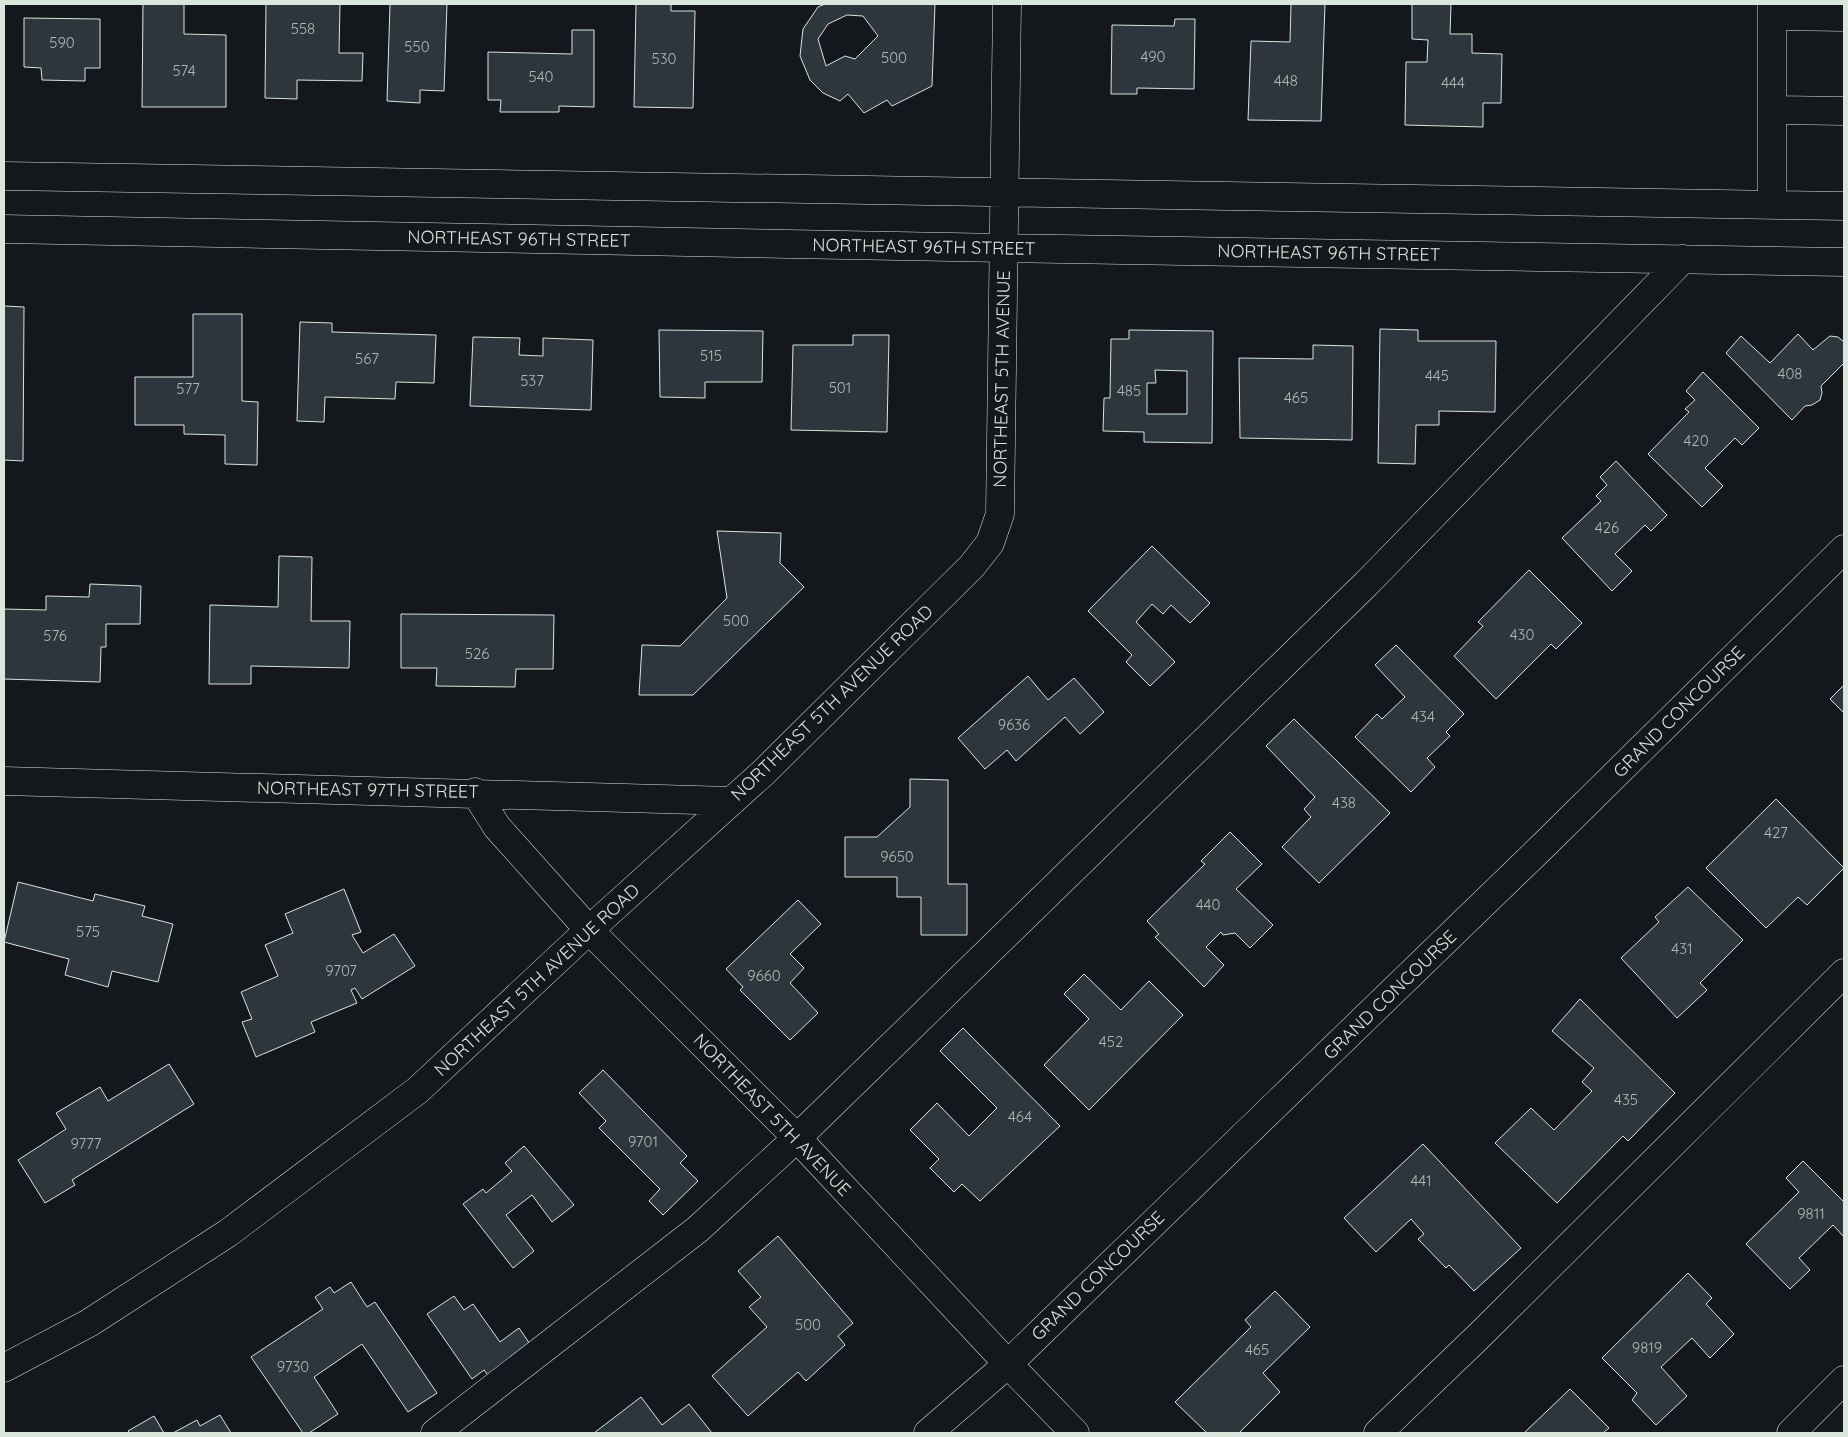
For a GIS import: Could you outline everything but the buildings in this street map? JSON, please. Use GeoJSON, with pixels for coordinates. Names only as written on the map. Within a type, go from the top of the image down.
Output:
{"type":"FeatureCollection","features":[{"type":"Feature","properties":{"kind":"street","name":"NORTHEAST 5TH AVENUE"},"geometry":{"type":"LineString","coordinates":[[1000,514],[1006,191],[1007,4]]}},
{"type":"Feature","properties":{"kind":"street"},"geometry":{"type":"LineString","coordinates":[[1772,205],[1772,10],[1844,16]]}},
{"type":"Feature","properties":{"kind":"street"},"geometry":{"type":"LineString","coordinates":[[1772,110],[1844,111]]}},
{"type":"Feature","properties":{"kind":"street"},"geometry":{"type":"LineString","coordinates":[[4,176],[1844,206]]}},
{"type":"Feature","properties":{"kind":"street","name":"NORTHEAST 96TH STREET"},"geometry":{"type":"LineString","coordinates":[[4,229],[1844,262]]}},
{"type":"Feature","properties":{"kind":"street"},"geometry":{"type":"LineString","coordinates":[[435,1433],[698,1229],[797,1138],[1366,584],[1683,259]]}},
{"type":"Feature","properties":{"kind":"street","name":"NORTHEAST 5TH AVENUE ROAD"},"geometry":{"type":"LineString","coordinates":[[4,1368],[89,1323],[228,1233],[418,1090],[589,930],[764,772],[972,566],[990,543],[1000,514]]}},
{"type":"Feature","properties":{"kind":"street","name":"GRAND CONCOURSE"},"geometry":{"type":"LineString","coordinates":[[928,1433],[1008,1364],[1546,843],[1844,549]]}},
{"type":"Feature","properties":{"kind":"street","name":"NORTHEAST 97TH STREET"},"geometry":{"type":"LineString","coordinates":[[4,781],[475,792],[732,801]]}},
{"type":"Feature","properties":{"kind":"street","name":"NORTHEAST 5TH AVENUE"},"geometry":{"type":"LineString","coordinates":[[475,792],[497,827],[589,930],[797,1138],[1075,1433]]}},
{"type":"Feature","properties":{"kind":"street"},"geometry":{"type":"LineString","coordinates":[[1378,1433],[1481,1334],[1844,973]]}},
{"type":"Feature","properties":{"kind":"street"},"geometry":{"type":"LineString","coordinates":[[1791,1433],[1844,1380]]}}]}
